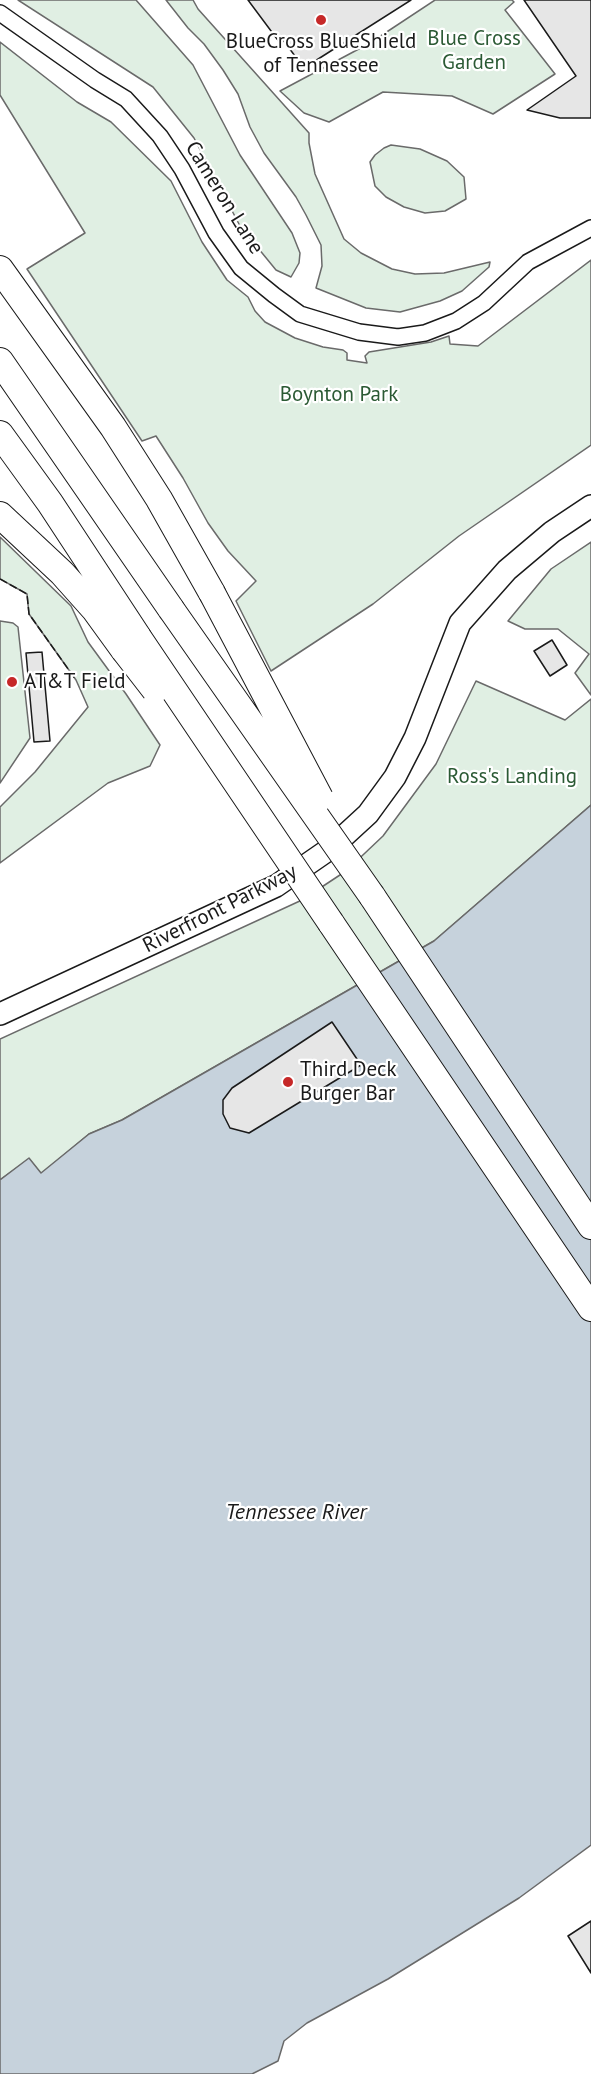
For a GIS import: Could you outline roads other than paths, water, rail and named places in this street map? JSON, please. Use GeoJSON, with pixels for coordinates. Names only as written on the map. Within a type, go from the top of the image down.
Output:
{"type":"FeatureCollection","features":[{"type":"Feature","properties":{"kind":"highway"},"geometry":{"type":"LineString","coordinates":[[0,269],[113,427],[159,499],[212,593],[372,896]]}},
{"type":"Feature","properties":{"kind":"highway"},"geometry":{"type":"LineString","coordinates":[[0,361],[372,896],[591,1226]]}},
{"type":"Feature","properties":{"kind":"highway"},"geometry":{"type":"LineString","coordinates":[[0,434],[51,503],[131,644],[331,923],[591,1308]]}},
{"type":"Feature","properties":{"kind":"highway"},"geometry":{"type":"LineString","coordinates":[[0,515],[62,573],[94,610],[131,644]]}},
{"type":"Feature","properties":{"kind":"main road","name":"Riverfront Parkway"},"geometry":{"type":"LineString","coordinates":[[0,1014],[276,886],[332,848],[368,814],[395,777],[416,738],[460,623],[507,570],[552,532],[591,506]]}},
{"type":"Feature","properties":{"kind":"street","name":"Cameron Lane"},"geometry":{"type":"LineString","coordinates":[[0,13],[86,74],[126,99],[160,136],[182,169],[216,232],[241,268],[300,314],[359,332],[398,337],[424,333],[456,321],[483,303],[528,262],[591,228]]}},
{"type":"Feature","properties":{"kind":"water","name":"Tennessee River"},"geometry":{"type":"Polygon","coordinates":[[[591,805],[591,1845],[519,1898],[388,1979],[307,2023],[284,2041],[278,2061],[252,2074],[0,2074],[0,1180],[29,1158],[41,1173],[89,1134],[122,1120],[434,941],[591,805]]]}},
{"type":"Feature","properties":{"kind":"place","name":"BlueCross BlueShield of Tennessee"},"geometry":{"type":"Point","coordinates":[321,20]}},
{"type":"Feature","properties":{"kind":"place","name":"AT&T Field"},"geometry":{"type":"Point","coordinates":[12,682]}},
{"type":"Feature","properties":{"kind":"place","name":"Third Deck Burger Bar"},"geometry":{"type":"Point","coordinates":[288,1082]}},
{"type":"Feature","properties":{"kind":"park label","name":"Blue Cross Garden"},"geometry":{"type":"Point","coordinates":[474,51]}},
{"type":"Feature","properties":{"kind":"park label","name":"Boynton Park"},"geometry":{"type":"Point","coordinates":[339,395]}},
{"type":"Feature","properties":{"kind":"park label","name":"Ross's Landing"},"geometry":{"type":"Point","coordinates":[512,777]}}]}
